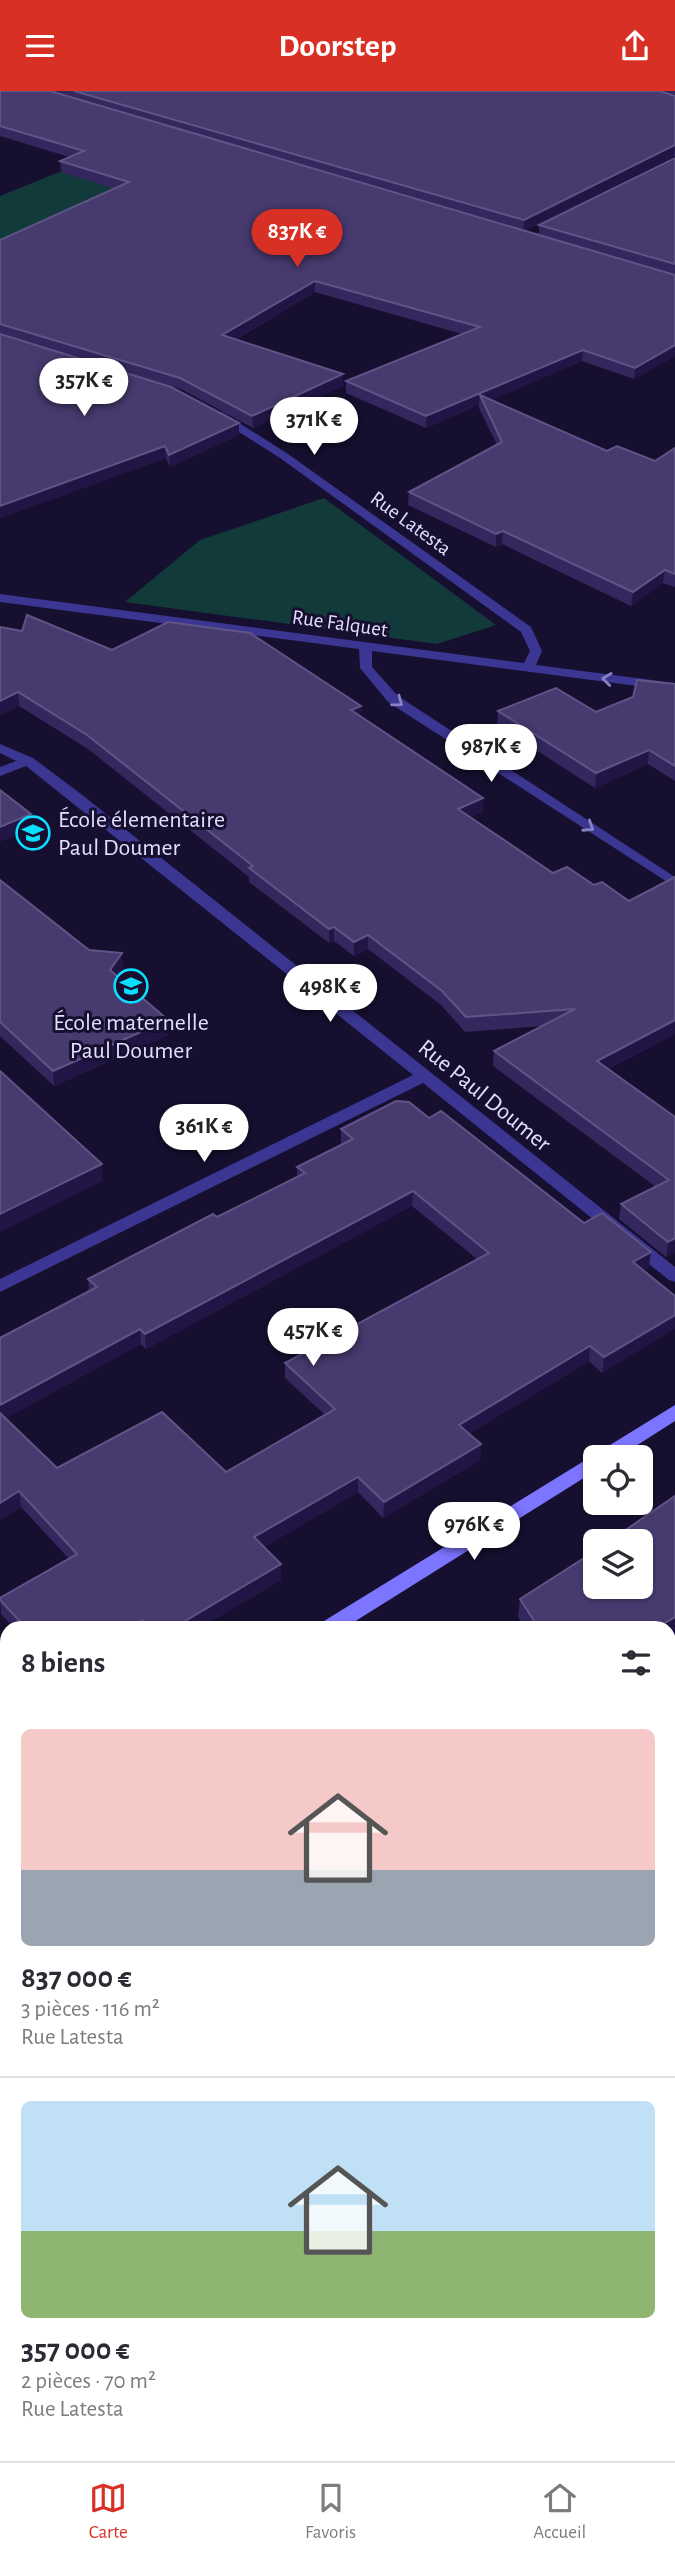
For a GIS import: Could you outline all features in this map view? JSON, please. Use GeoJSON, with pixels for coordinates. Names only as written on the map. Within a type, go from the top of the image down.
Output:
{"type":"FeatureCollection","features":[{"type":"Feature","properties":{"kind":"main road"},"geometry":{"type":"LineString","coordinates":[[623,1445],[675,1412]]}},
{"type":"Feature","properties":{"kind":"main road"},"geometry":{"type":"LineString","coordinates":[[341,1621],[583,1470]]}},
{"type":"Feature","properties":{"kind":"street","name":"Rue Latesta"},"geometry":{"type":"LineString","coordinates":[[210,411],[285,456],[527,630],[537,651],[528,669]]}},
{"type":"Feature","properties":{"kind":"street","name":"Rue Falquet"},"geometry":{"type":"LineString","coordinates":[[0,598],[675,687]]}},
{"type":"Feature","properties":{"kind":"street"},"geometry":{"type":"LineString","coordinates":[[365,647],[366,669],[393,699],[675,883]]}},
{"type":"Feature","properties":{"kind":"street","name":"Rue Paul Doumer"},"geometry":{"type":"LineString","coordinates":[[0,748],[28,761],[675,1276]]}},
{"type":"Feature","properties":{"kind":"street"},"geometry":{"type":"LineString","coordinates":[[0,772],[28,761]]}},
{"type":"Feature","properties":{"kind":"street"},"geometry":{"type":"LineString","coordinates":[[0,1286],[424,1076]]}},
{"type":"Feature","properties":{"kind":"green space"},"geometry":{"type":"Polygon","coordinates":[[[146,137],[225,160],[0,258],[0,196],[146,137]]]}},
{"type":"Feature","properties":{"kind":"green space"},"geometry":{"type":"Polygon","coordinates":[[[324,498],[496,625],[437,644],[125,602],[200,540],[324,498]]]}},
{"type":"Feature","properties":{"kind":"building"},"geometry":{"type":"Polygon","coordinates":[[[0,91],[50,91],[675,275],[675,345],[635,368],[583,350],[426,416],[346,381],[480,327],[315,281],[222,335],[343,374],[252,416],[180,378],[0,324],[0,240],[129,182],[60,161],[84,151],[0,126],[0,91]]]}},
{"type":"Feature","properties":{"kind":"building"},"geometry":{"type":"Polygon","coordinates":[[[74,91],[660,91],[675,96],[675,145],[524,220],[74,91]]]}},
{"type":"Feature","properties":{"kind":"building"},"geometry":{"type":"Polygon","coordinates":[[[675,158],[675,264],[539,225],[675,158]]]}},
{"type":"Feature","properties":{"kind":"building"},"geometry":{"type":"Polygon","coordinates":[[[0,334],[171,387],[239,423],[169,455],[165,446],[0,506],[0,334]]]}},
{"type":"Feature","properties":{"kind":"building"},"geometry":{"type":"Polygon","coordinates":[[[480,395],[607,451],[617,446],[655,461],[675,448],[675,574],[665,570],[633,592],[503,531],[496,534],[409,492],[502,442],[480,395]]]}},
{"type":"Feature","properties":{"kind":"building"},"geometry":{"type":"Polygon","coordinates":[[[27,615],[112,650],[168,622],[250,633],[361,706],[351,710],[483,798],[458,809],[553,873],[567,867],[594,885],[602,882],[629,901],[675,877],[675,1020],[597,1061],[675,1117],[675,1238],[668,1242],[621,1204],[669,1180],[494,1051],[575,1009],[466,1017],[442,991],[368,935],[354,942],[334,927],[329,929],[249,868],[253,866],[87,735],[18,692],[0,701],[0,627],[22,631],[27,615]]]}},
{"type":"Feature","properties":{"kind":"building"},"geometry":{"type":"Polygon","coordinates":[[[637,680],[675,684],[675,766],[649,750],[596,773],[498,711],[556,688],[596,712],[633,697],[637,680]]]}},
{"type":"Feature","properties":{"kind":"building"},"geometry":{"type":"Polygon","coordinates":[[[0,790],[31,814],[0,827],[0,790]]]}},
{"type":"Feature","properties":{"kind":"building"},"geometry":{"type":"Polygon","coordinates":[[[0,880],[89,950],[122,953],[110,970],[168,1020],[53,1071],[0,1022],[0,880]]]}},
{"type":"Feature","properties":{"kind":"building"},"geometry":{"type":"Polygon","coordinates":[[[0,1071],[102,1164],[0,1214],[0,1071]]]}},
{"type":"Feature","properties":{"kind":"building"},"geometry":{"type":"Polygon","coordinates":[[[396,1101],[409,1102],[429,1118],[441,1111],[584,1223],[602,1213],[651,1252],[633,1262],[675,1296],[675,1315],[604,1357],[590,1346],[459,1425],[481,1444],[384,1502],[358,1477],[254,1537],[281,1564],[185,1621],[19,1621],[0,1598],[77,1554],[19,1491],[0,1503],[0,1413],[57,1468],[162,1412],[226,1472],[335,1409],[285,1363],[489,1253],[413,1191],[145,1334],[140,1329],[0,1405],[0,1338],[97,1287],[88,1279],[213,1214],[217,1217],[305,1173],[297,1167],[353,1139],[341,1129],[396,1101]]]}},
{"type":"Feature","properties":{"kind":"building"},"geometry":{"type":"Polygon","coordinates":[[[675,1496],[675,1617],[668,1621],[534,1621],[520,1599],[583,1559],[583,1599],[653,1599],[653,1529],[627,1529],[647,1515],[653,1515],[653,1511],[675,1496]]]}},
{"type":"Feature","properties":{"kind":"place","name":"École élementaire Paul Doumer"},"geometry":{"type":"Point","coordinates":[33,833]}},
{"type":"Feature","properties":{"kind":"place","name":"École maternelle Paul Doumer"},"geometry":{"type":"Point","coordinates":[131,986]}}]}
